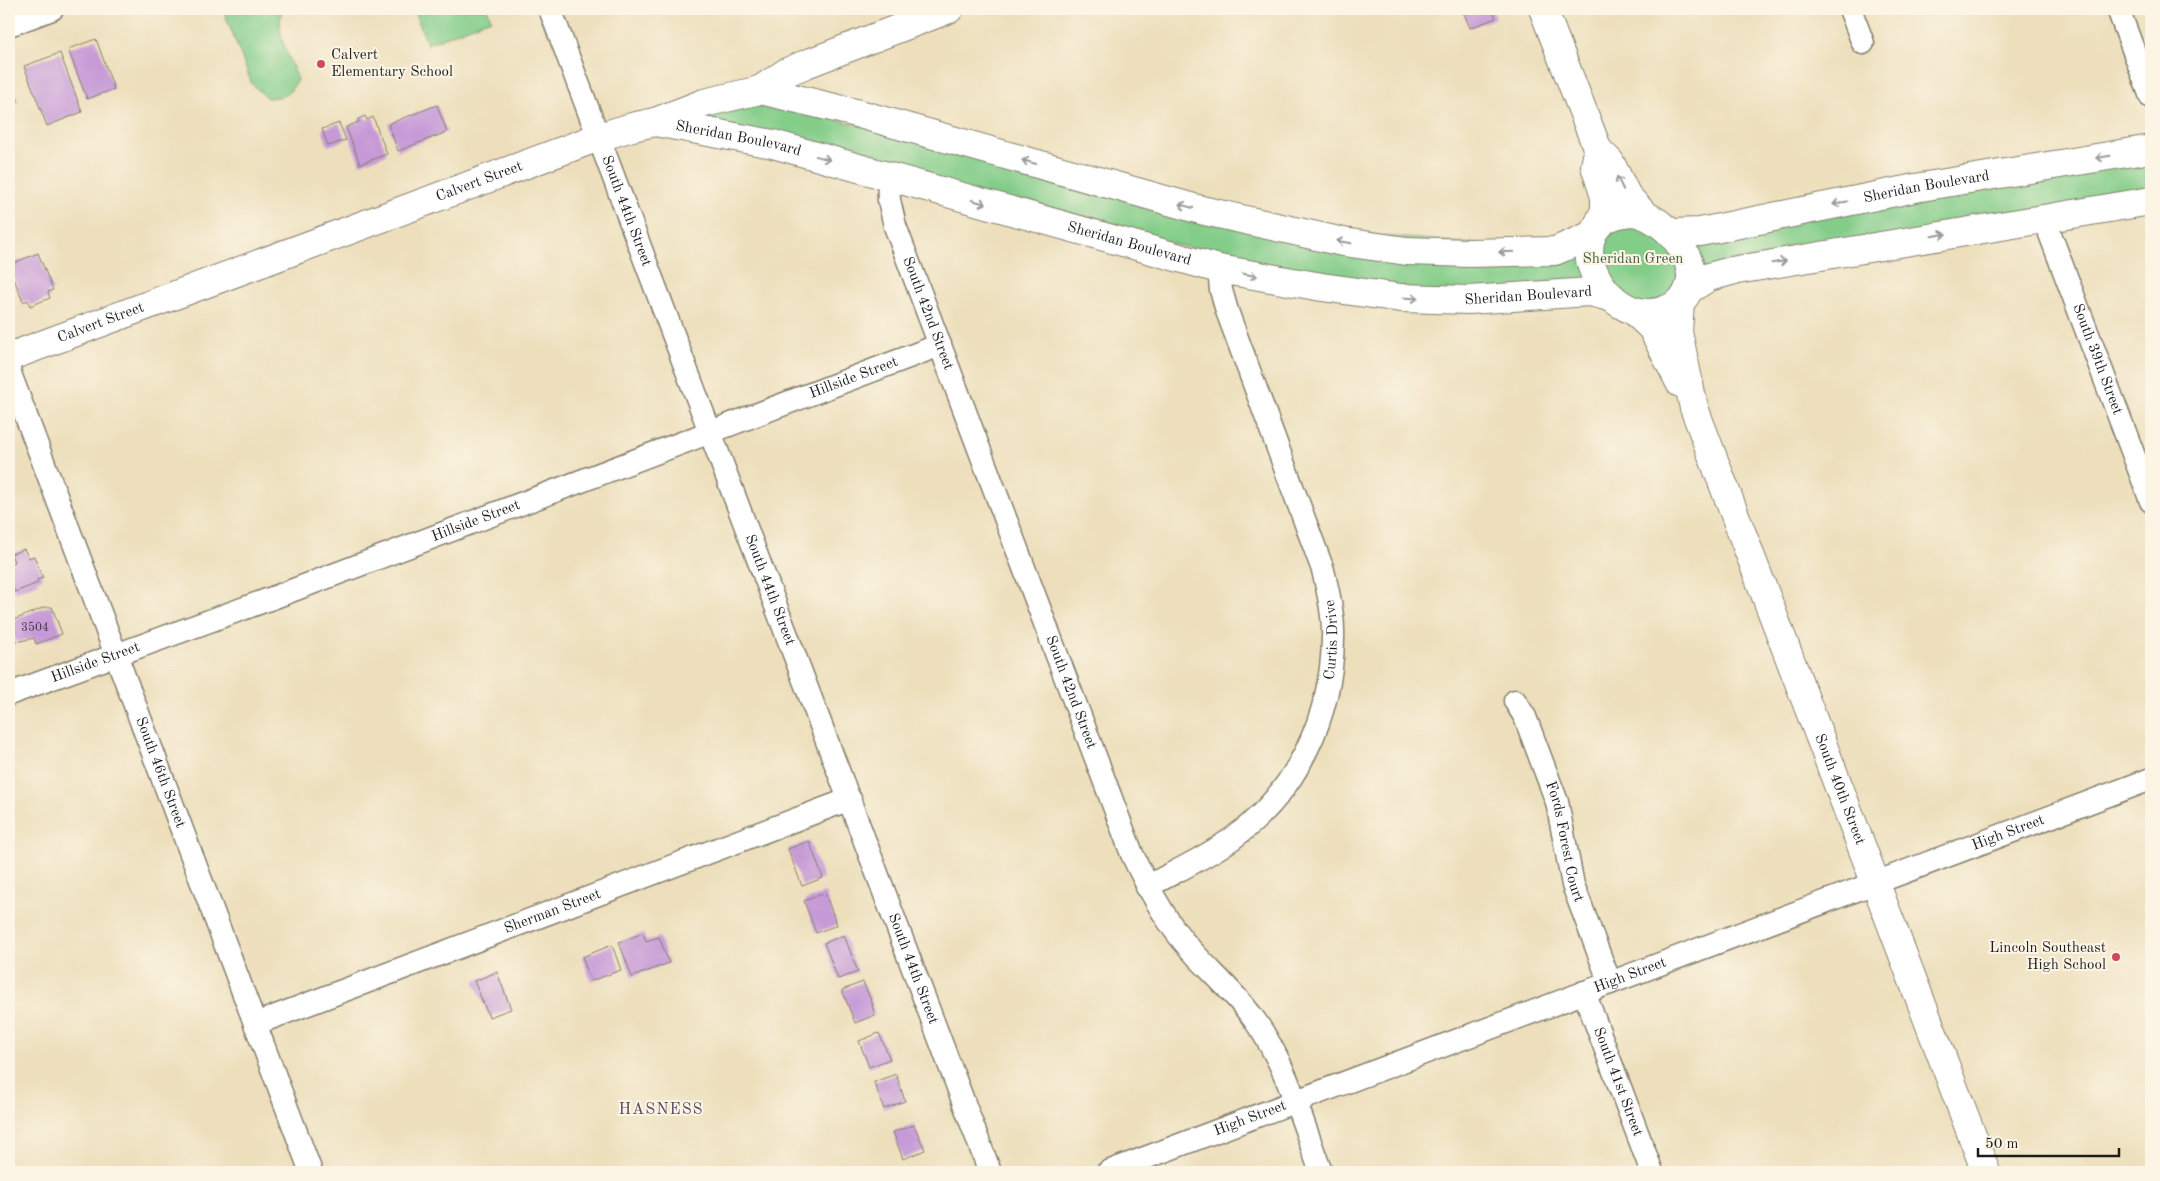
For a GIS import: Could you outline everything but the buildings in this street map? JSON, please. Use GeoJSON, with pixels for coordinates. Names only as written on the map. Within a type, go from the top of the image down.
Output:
{"type":"FeatureCollection","features":[{"type":"Feature","properties":{"kind":"main road","name":"Calvert Street"},"geometry":{"type":"LineString","coordinates":[[9,357],[599,137],[656,122],[704,103],[760,90],[787,72],[949,9]]}},
{"type":"Feature","properties":{"kind":"main road"},"geometry":{"type":"LineString","coordinates":[[1543,9],[1598,150],[1610,162],[1627,196],[1644,214],[1672,233],[1680,242],[1688,258],[1690,269],[1684,296]]}},
{"type":"Feature","properties":{"kind":"main road"},"geometry":{"type":"LineString","coordinates":[[760,90],[856,114],[1202,210],[1343,242],[1408,251],[1470,253],[1554,250],[1595,230],[1616,214],[1634,212],[1644,214]]}},
{"type":"Feature","properties":{"kind":"main road","name":"Sheridan Boulevard"},"geometry":{"type":"LineString","coordinates":[[656,122],[774,144],[1219,269],[1322,287],[1401,298],[1488,299],[1590,292],[1623,304]]}},
{"type":"Feature","properties":{"kind":"main road","name":"Sheridan Boulevard"},"geometry":{"type":"LineString","coordinates":[[1672,233],[1700,232],[1915,188],[2151,149]]}},
{"type":"Feature","properties":{"kind":"main road"},"geometry":{"type":"LineString","coordinates":[[1598,150],[1595,166],[1604,198],[1604,210],[1588,247],[1590,262],[1601,286],[1623,304],[1658,312],[1709,278],[1731,271],[2151,201]]}},
{"type":"Feature","properties":{"kind":"main road","name":"South 40th Street"},"geometry":{"type":"LineString","coordinates":[[1684,296],[1678,332],[1694,408]]}},
{"type":"Feature","properties":{"kind":"main road","name":"South 40th Street"},"geometry":{"type":"LineString","coordinates":[[1623,304],[1652,328],[1662,352],[1694,408],[1986,1172]]}},
{"type":"Feature","properties":{"kind":"street"},"geometry":{"type":"LineString","coordinates":[[9,25],[52,9]]}},
{"type":"Feature","properties":{"kind":"street","name":"South 44th Street"},"geometry":{"type":"LineString","coordinates":[[550,9],[990,1172]]}},
{"type":"Feature","properties":{"kind":"street"},"geometry":{"type":"LineString","coordinates":[[1850,9],[1863,43]]}},
{"type":"Feature","properties":{"kind":"street"},"geometry":{"type":"LineString","coordinates":[[2118,9],[2151,97]]}},
{"type":"Feature","properties":{"kind":"street","name":"South 42nd Street"},"geometry":{"type":"LineString","coordinates":[[888,176],[889,200],[895,226],[1132,854],[1147,887],[1180,937],[1232,991],[1256,1023],[1277,1058],[1321,1172]]}},
{"type":"Feature","properties":{"kind":"street","name":"South 39th Street"},"geometry":{"type":"LineString","coordinates":[[2044,218],[2151,501]]}},
{"type":"Feature","properties":{"kind":"street","name":"Curtis Drive"},"geometry":{"type":"LineString","coordinates":[[1147,887],[1214,851],[1234,838],[1262,814],[1300,765],[1324,709],[1331,673],[1334,636],[1330,601],[1323,570],[1227,311],[1221,290],[1219,269]]}},
{"type":"Feature","properties":{"kind":"street","name":"Hillside Street"},"geometry":{"type":"LineString","coordinates":[[9,694],[275,596],[940,345]]}},
{"type":"Feature","properties":{"kind":"street","name":"South 46th Street"},"geometry":{"type":"LineString","coordinates":[[9,372],[311,1172]]}},
{"type":"Feature","properties":{"kind":"street","name":"Fords Forest Court"},"geometry":{"type":"LineString","coordinates":[[1515,701],[1525,717],[1557,802],[1573,885],[1610,983]]}},
{"type":"Feature","properties":{"kind":"street","name":"High Street"},"geometry":{"type":"LineString","coordinates":[[1108,1172],[2151,779]]}},
{"type":"Feature","properties":{"kind":"street","name":"Sherman Street"},"geometry":{"type":"LineString","coordinates":[[255,1024],[850,799]]}},
{"type":"Feature","properties":{"kind":"street","name":"South 41st Street"},"geometry":{"type":"LineString","coordinates":[[1584,992],[1652,1172]]}},
{"type":"Feature","properties":{"kind":"green space"},"geometry":{"type":"Polygon","coordinates":[[[223,9],[282,9],[280,29],[284,46],[297,80],[285,95],[267,98],[252,84],[223,9]]]}},
{"type":"Feature","properties":{"kind":"green space"},"geometry":{"type":"Polygon","coordinates":[[[424,9],[487,9],[491,19],[427,44],[415,12],[424,9]]]}},
{"type":"Feature","properties":{"kind":"green space","name":"Sheridan Green"},"geometry":{"type":"Polygon","coordinates":[[[736,95],[1270,226],[1555,251],[1607,218],[1672,233],[2151,149],[2151,201],[1731,271],[1680,302],[1623,305],[1401,298],[656,122],[736,95]]]}},
{"type":"Feature","properties":{"kind":"place","name":"Calvert Elementary School"},"geometry":{"type":"Point","coordinates":[321,64]}},
{"type":"Feature","properties":{"kind":"place","name":"Lincoln Southeast High School"},"geometry":{"type":"Point","coordinates":[2116,957]}},
{"type":"Feature","properties":{"kind":"district","name":"HASNESS"},"geometry":{"type":"Point","coordinates":[661,1110]}}]}
